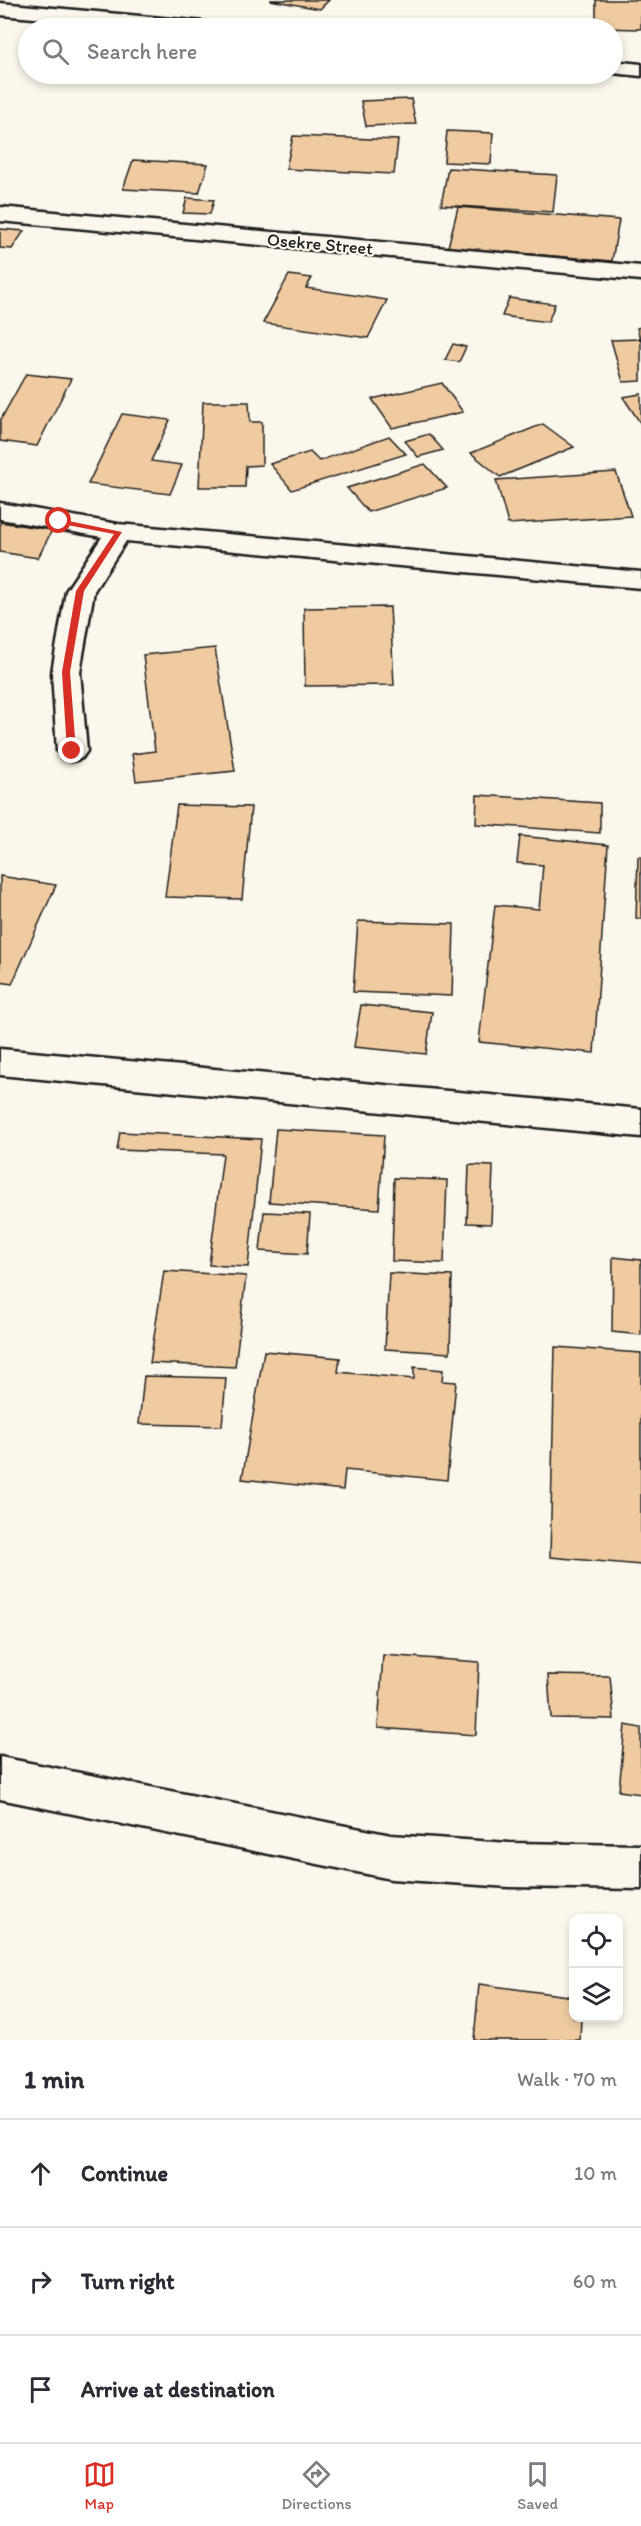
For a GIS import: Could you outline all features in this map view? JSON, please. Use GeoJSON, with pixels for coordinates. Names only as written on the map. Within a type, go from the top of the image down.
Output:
{"type":"FeatureCollection","features":[{"type":"Feature","properties":{"kind":"street"},"geometry":{"type":"LineString","coordinates":[[0,9],[97,18]]}},
{"type":"Feature","properties":{"kind":"street"},"geometry":{"type":"LineString","coordinates":[[623,68],[641,70]]}},
{"type":"Feature","properties":{"kind":"street","name":"Osekre Street"},"geometry":{"type":"LineString","coordinates":[[0,214],[641,273]]}},
{"type":"Feature","properties":{"kind":"street"},"geometry":{"type":"LineString","coordinates":[[0,511],[118,532],[641,580]]}},
{"type":"Feature","properties":{"kind":"street"},"geometry":{"type":"LineString","coordinates":[[72,751],[66,672],[80,591],[118,532]]}},
{"type":"Feature","properties":{"kind":"street"},"geometry":{"type":"LineString","coordinates":[[0,1062],[641,1123]]}},
{"type":"Feature","properties":{"kind":"street"},"geometry":{"type":"LineString","coordinates":[[0,1778],[391,1857],[509,1865],[641,1867]]}},
{"type":"Feature","properties":{"kind":"building"},"geometry":{"type":"Polygon","coordinates":[[[270,0],[329,0],[320,9],[270,0]]]}},
{"type":"Feature","properties":{"kind":"building"},"geometry":{"type":"Polygon","coordinates":[[[596,0],[641,0],[641,29],[623,29],[623,18],[596,18],[596,0]]]}},
{"type":"Feature","properties":{"kind":"building"},"geometry":{"type":"Polygon","coordinates":[[[411,99],[416,124],[366,126],[361,101],[411,99]]]}},
{"type":"Feature","properties":{"kind":"building"},"geometry":{"type":"Polygon","coordinates":[[[447,131],[493,133],[491,164],[444,162],[447,131]]]}},
{"type":"Feature","properties":{"kind":"building"},"geometry":{"type":"Polygon","coordinates":[[[293,136],[398,140],[394,174],[286,169],[293,136]]]}},
{"type":"Feature","properties":{"kind":"building"},"geometry":{"type":"Polygon","coordinates":[[[133,160],[208,164],[199,193],[123,189],[133,160]]]}},
{"type":"Feature","properties":{"kind":"building"},"geometry":{"type":"Polygon","coordinates":[[[448,168],[557,175],[553,212],[441,205],[448,168]]]}},
{"type":"Feature","properties":{"kind":"building"},"geometry":{"type":"Polygon","coordinates":[[[187,198],[214,200],[210,214],[183,213],[187,198]]]}},
{"type":"Feature","properties":{"kind":"building"},"geometry":{"type":"Polygon","coordinates":[[[458,207],[619,220],[612,261],[448,247],[458,207]]]}},
{"type":"Feature","properties":{"kind":"building"},"geometry":{"type":"Polygon","coordinates":[[[0,229],[24,231],[12,249],[0,248],[0,229]]]}},
{"type":"Feature","properties":{"kind":"building"},"geometry":{"type":"Polygon","coordinates":[[[289,275],[312,278],[306,288],[387,300],[368,338],[263,323],[289,275]]]}},
{"type":"Feature","properties":{"kind":"building"},"geometry":{"type":"Polygon","coordinates":[[[509,298],[555,304],[548,322],[502,316],[509,298]]]}},
{"type":"Feature","properties":{"kind":"building"},"geometry":{"type":"Polygon","coordinates":[[[641,327],[641,381],[623,382],[611,340],[640,339],[637,328],[641,327]]]}},
{"type":"Feature","properties":{"kind":"building"},"geometry":{"type":"Polygon","coordinates":[[[453,344],[466,347],[459,362],[445,360],[453,344]]]}},
{"type":"Feature","properties":{"kind":"building"},"geometry":{"type":"Polygon","coordinates":[[[26,374],[71,379],[37,446],[0,441],[0,421],[26,374]]]}},
{"type":"Feature","properties":{"kind":"building"},"geometry":{"type":"Polygon","coordinates":[[[442,383],[463,412],[392,428],[372,399],[442,383]]]}},
{"type":"Feature","properties":{"kind":"building"},"geometry":{"type":"Polygon","coordinates":[[[641,394],[641,424],[623,397],[641,394]]]}},
{"type":"Feature","properties":{"kind":"building"},"geometry":{"type":"Polygon","coordinates":[[[203,402],[249,402],[250,422],[262,422],[262,465],[246,466],[245,487],[199,487],[203,402]]]}},
{"type":"Feature","properties":{"kind":"building"},"geometry":{"type":"Polygon","coordinates":[[[122,414],[170,420],[151,461],[182,465],[170,494],[88,484],[122,414]]]}},
{"type":"Feature","properties":{"kind":"building"},"geometry":{"type":"Polygon","coordinates":[[[543,424],[574,447],[500,477],[471,453],[543,424]]]}},
{"type":"Feature","properties":{"kind":"building"},"geometry":{"type":"Polygon","coordinates":[[[429,434],[443,450],[418,457],[405,441],[429,434]]]}},
{"type":"Feature","properties":{"kind":"building"},"geometry":{"type":"Polygon","coordinates":[[[389,436],[406,454],[292,490],[270,464],[310,452],[319,461],[389,436]]]}},
{"type":"Feature","properties":{"kind":"building"},"geometry":{"type":"Polygon","coordinates":[[[425,464],[447,488],[368,512],[347,488],[425,464]]]}},
{"type":"Feature","properties":{"kind":"building"},"geometry":{"type":"Polygon","coordinates":[[[616,472],[631,516],[508,524],[496,480],[616,472]]]}},
{"type":"Feature","properties":{"kind":"building"},"geometry":{"type":"Polygon","coordinates":[[[0,522],[52,530],[38,558],[0,552],[0,522]]]}},
{"type":"Feature","properties":{"kind":"building"},"geometry":{"type":"Polygon","coordinates":[[[390,607],[394,685],[305,686],[304,608],[390,607]]]}},
{"type":"Feature","properties":{"kind":"building"},"geometry":{"type":"Polygon","coordinates":[[[215,648],[235,771],[136,781],[132,754],[155,751],[143,655],[215,648]]]}},
{"type":"Feature","properties":{"kind":"building"},"geometry":{"type":"Polygon","coordinates":[[[477,795],[600,803],[600,833],[476,824],[477,795]]]}},
{"type":"Feature","properties":{"kind":"building"},"geometry":{"type":"Polygon","coordinates":[[[177,805],[251,807],[242,899],[165,897],[177,805]]]}},
{"type":"Feature","properties":{"kind":"building"},"geometry":{"type":"Polygon","coordinates":[[[520,836],[608,845],[594,1053],[479,1042],[495,905],[539,909],[543,865],[517,863],[520,836]]]}},
{"type":"Feature","properties":{"kind":"building"},"geometry":{"type":"Polygon","coordinates":[[[638,857],[641,857],[641,919],[636,918],[638,857]]]}},
{"type":"Feature","properties":{"kind":"building"},"geometry":{"type":"Polygon","coordinates":[[[0,876],[56,885],[12,984],[0,982],[0,876]]]}},
{"type":"Feature","properties":{"kind":"building"},"geometry":{"type":"Polygon","coordinates":[[[358,921],[454,924],[452,996],[353,992],[358,921]]]}},
{"type":"Feature","properties":{"kind":"building"},"geometry":{"type":"Polygon","coordinates":[[[361,1005],[432,1012],[426,1054],[354,1047],[361,1005]]]}},
{"type":"Feature","properties":{"kind":"building"},"geometry":{"type":"Polygon","coordinates":[[[276,1129],[384,1135],[379,1209],[269,1202],[276,1129]]]}},
{"type":"Feature","properties":{"kind":"building"},"geometry":{"type":"Polygon","coordinates":[[[120,1132],[261,1139],[248,1267],[209,1265],[223,1154],[117,1150],[120,1132]]]}},
{"type":"Feature","properties":{"kind":"building"},"geometry":{"type":"Polygon","coordinates":[[[469,1165],[493,1166],[491,1224],[467,1223],[469,1165]]]}},
{"type":"Feature","properties":{"kind":"building"},"geometry":{"type":"Polygon","coordinates":[[[394,1178],[447,1180],[444,1263],[392,1261],[394,1178]]]}},
{"type":"Feature","properties":{"kind":"building"},"geometry":{"type":"Polygon","coordinates":[[[264,1212],[310,1214],[307,1254],[260,1251],[264,1212]]]}},
{"type":"Feature","properties":{"kind":"building"},"geometry":{"type":"Polygon","coordinates":[[[613,1257],[641,1260],[641,1335],[612,1332],[613,1257]]]}},
{"type":"Feature","properties":{"kind":"building"},"geometry":{"type":"Polygon","coordinates":[[[164,1271],[246,1276],[235,1367],[150,1363],[164,1271]]]}},
{"type":"Feature","properties":{"kind":"building"},"geometry":{"type":"Polygon","coordinates":[[[389,1273],[452,1276],[450,1353],[385,1349],[389,1273]]]}},
{"type":"Feature","properties":{"kind":"building"},"geometry":{"type":"Polygon","coordinates":[[[555,1347],[641,1353],[641,1565],[550,1557],[555,1347]]]}},
{"type":"Feature","properties":{"kind":"building"},"geometry":{"type":"Polygon","coordinates":[[[264,1351],[340,1358],[338,1372],[414,1379],[414,1367],[443,1370],[442,1381],[456,1382],[447,1480],[345,1470],[343,1490],[242,1479],[264,1351]]]}},
{"type":"Feature","properties":{"kind":"building"},"geometry":{"type":"Polygon","coordinates":[[[144,1376],[226,1378],[222,1426],[139,1424],[144,1376]]]}},
{"type":"Feature","properties":{"kind":"building"},"geometry":{"type":"Polygon","coordinates":[[[383,1655],[479,1662],[476,1735],[378,1728],[383,1655]]]}},
{"type":"Feature","properties":{"kind":"building"},"geometry":{"type":"Polygon","coordinates":[[[548,1675],[610,1676],[614,1719],[551,1718],[548,1675]]]}},
{"type":"Feature","properties":{"kind":"building"},"geometry":{"type":"Polygon","coordinates":[[[625,1725],[641,1728],[641,1794],[619,1791],[625,1725]]]}},
{"type":"Feature","properties":{"kind":"building"},"geometry":{"type":"Polygon","coordinates":[[[479,1984],[569,1996],[569,2022],[581,2022],[580,2040],[474,2040],[479,1984]]]}},
{"type":"Feature","properties":{"kind":"route"},"geometry":{"type":"LineString","coordinates":[[59,521],[118,532],[80,591],[66,672],[72,751]]}}]}
